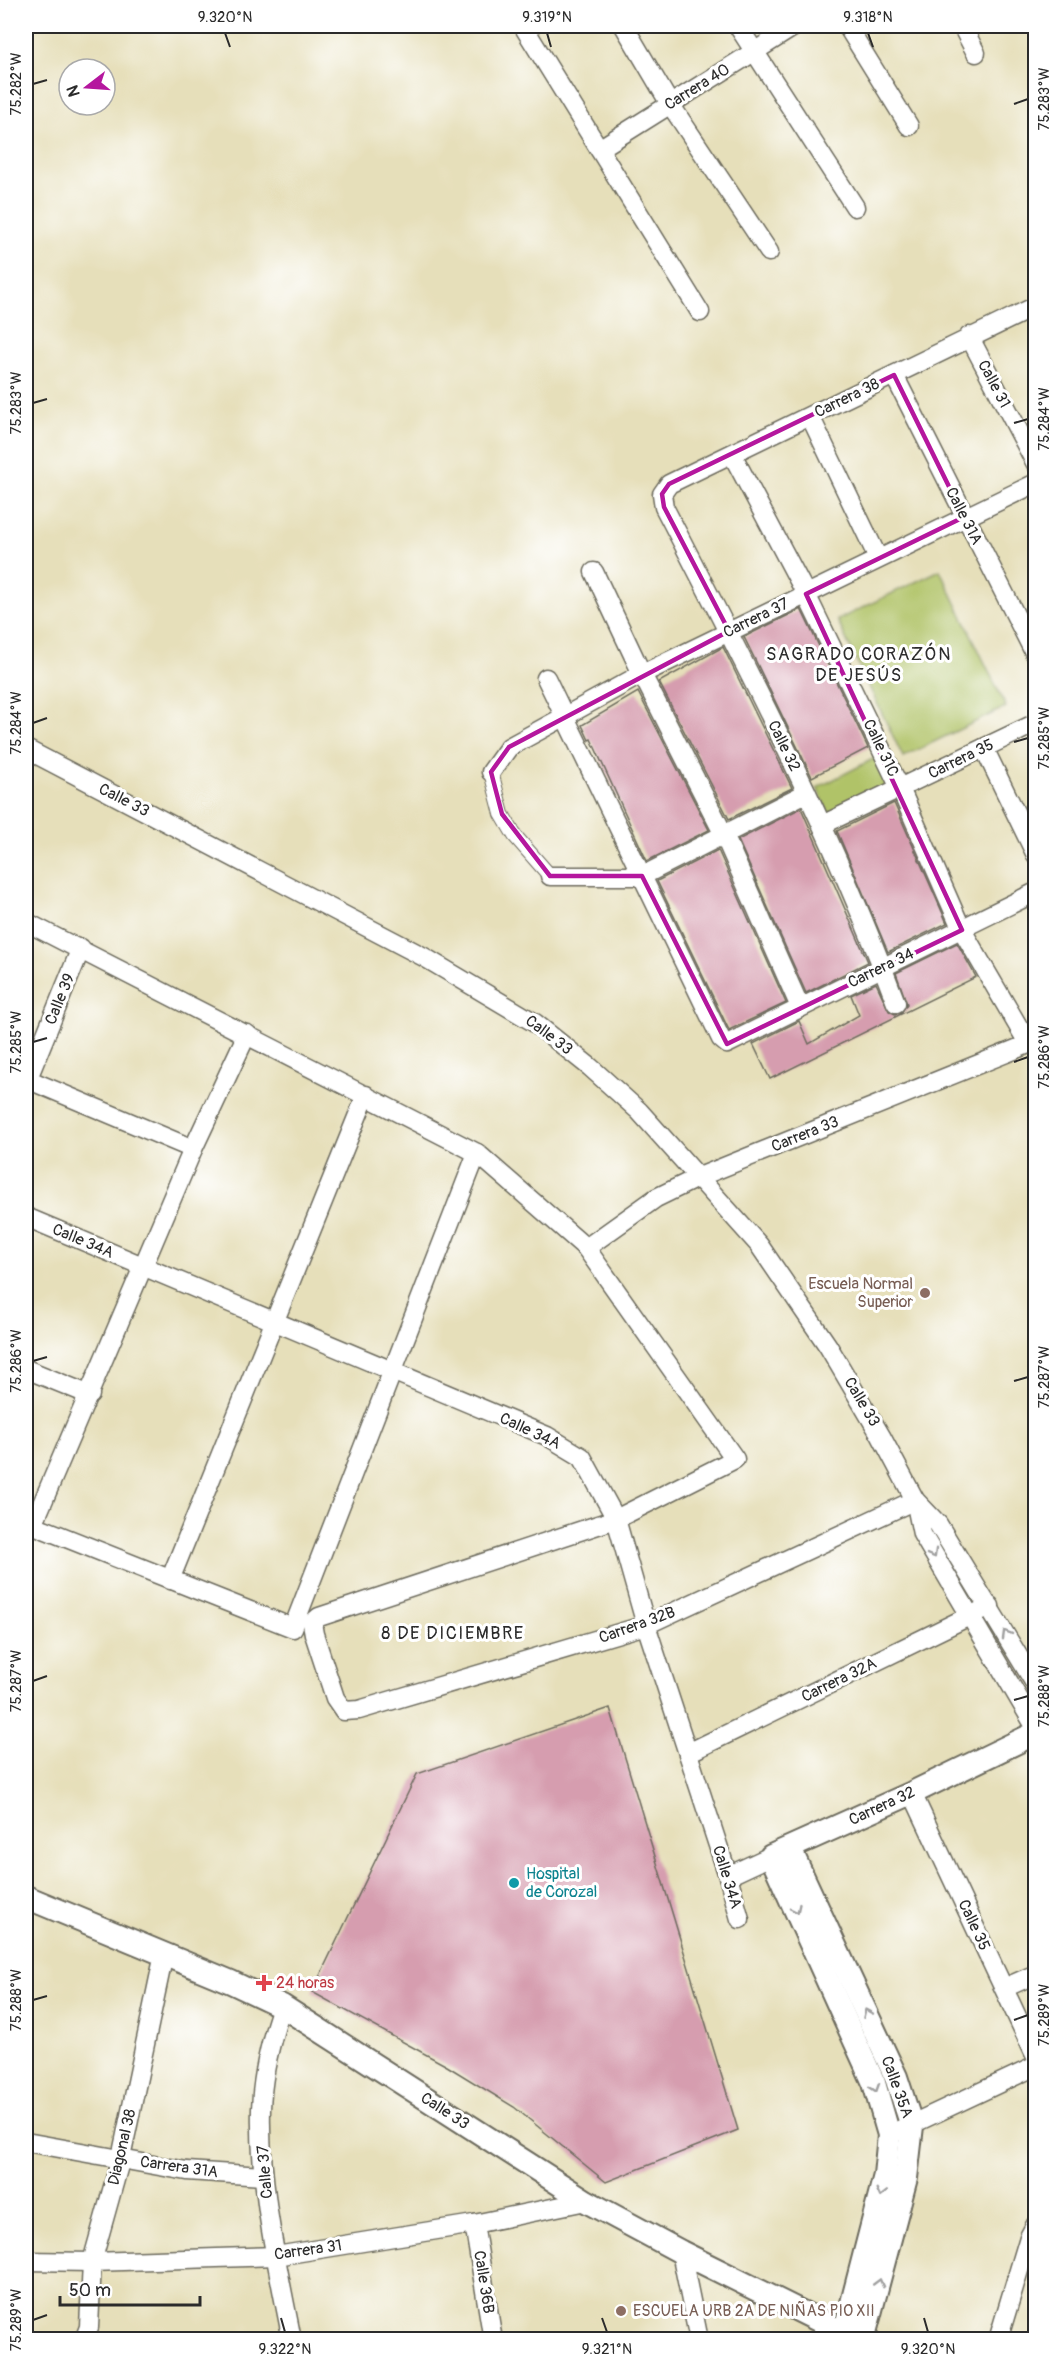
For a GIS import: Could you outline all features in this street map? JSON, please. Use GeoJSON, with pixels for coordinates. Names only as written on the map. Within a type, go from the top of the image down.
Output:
{"type":"FeatureCollection","features":[{"type":"Feature","properties":{"kind":"street"},"geometry":{"type":"LineString","coordinates":[[523,26],[700,312]]}},
{"type":"Feature","properties":{"kind":"street"},"geometry":{"type":"LineString","coordinates":[[624,26],[670,104],[769,252]]}},
{"type":"Feature","properties":{"kind":"street"},"geometry":{"type":"LineString","coordinates":[[738,26],[855,207]]}},
{"type":"Feature","properties":{"kind":"street","name":"Carrera 40"},"geometry":{"type":"LineString","coordinates":[[598,149],[795,26]]}},
{"type":"Feature","properties":{"kind":"street"},"geometry":{"type":"LineString","coordinates":[[846,26],[909,126]]}},
{"type":"Feature","properties":{"kind":"street"},"geometry":{"type":"LineString","coordinates":[[962,26],[976,53]]}},
{"type":"Feature","properties":{"kind":"street","name":"Carrera 38"},"geometry":{"type":"LineString","coordinates":[[662,494],[669,484],[969,336],[1035,306]]}},
{"type":"Feature","properties":{"kind":"street","name":"Calle 31"},"geometry":{"type":"LineString","coordinates":[[969,336],[1035,464]]}},
{"type":"Feature","properties":{"kind":"street","name":"Calle 31A"},"geometry":{"type":"LineString","coordinates":[[894,375],[1035,656]]}},
{"type":"Feature","properties":{"kind":"street"},"geometry":{"type":"LineString","coordinates":[[810,416],[878,558]]}},
{"type":"Feature","properties":{"kind":"street","name":"Calle 31C"},"geometry":{"type":"LineString","coordinates":[[732,454],[806,594],[900,788],[962,930],[1031,1042]]}},
{"type":"Feature","properties":{"kind":"street","name":"Carrera 37"},"geometry":{"type":"LineString","coordinates":[[491,772],[508,747],[642,674],[1035,483]]}},
{"type":"Feature","properties":{"kind":"street","name":"Calle 32"},"geometry":{"type":"LineString","coordinates":[[662,494],[664,507],[729,631],[822,825],[896,1003]]}},
{"type":"Feature","properties":{"kind":"street"},"geometry":{"type":"LineString","coordinates":[[594,572],[642,674],[724,835],[800,1007]]}},
{"type":"Feature","properties":{"kind":"street"},"geometry":{"type":"LineString","coordinates":[[546,678],[642,876]]}},
{"type":"Feature","properties":{"kind":"street","name":"Carrera 35"},"geometry":{"type":"LineString","coordinates":[[822,825],[1035,723]]}},
{"type":"Feature","properties":{"kind":"street"},"geometry":{"type":"LineString","coordinates":[[984,748],[1035,855]]}},
{"type":"Feature","properties":{"kind":"street","name":"Calle 33"},"geometry":{"type":"LineString","coordinates":[[26,749],[424,957],[535,1023],[590,1067],[639,1111],[759,1245],[828,1346],[882,1436],[915,1500],[938,1524],[990,1606],[1035,1685]]}},
{"type":"Feature","properties":{"kind":"street"},"geometry":{"type":"LineString","coordinates":[[491,772],[502,814],[515,836],[550,876],[642,876],[806,793]]}},
{"type":"Feature","properties":{"kind":"street","name":"Carrera 34"},"geometry":{"type":"LineString","coordinates":[[642,876],[721,1039],[727,1044],[1035,892]]}},
{"type":"Feature","properties":{"kind":"street"},"geometry":{"type":"LineString","coordinates":[[26,922],[81,948],[477,1153],[586,1248],[735,1459],[615,1519]]}},
{"type":"Feature","properties":{"kind":"street","name":"Calle 39"},"geometry":{"type":"LineString","coordinates":[[26,1081],[81,948]]}},
{"type":"Feature","properties":{"kind":"street"},"geometry":{"type":"LineString","coordinates":[[247,1034],[193,1149],[90,1395],[29,1524],[293,1628],[477,1153]]}},
{"type":"Feature","properties":{"kind":"street","name":"Carrera 33"},"geometry":{"type":"LineString","coordinates":[[586,1248],[656,1198],[699,1177],[1031,1042]]}},
{"type":"Feature","properties":{"kind":"street"},"geometry":{"type":"LineString","coordinates":[[26,1081],[193,1149]]}},
{"type":"Feature","properties":{"kind":"street"},"geometry":{"type":"LineString","coordinates":[[170,1580],[366,1095]]}},
{"type":"Feature","properties":{"kind":"street","name":"Calle 34A"},"geometry":{"type":"LineString","coordinates":[[26,1217],[547,1436],[582,1456],[615,1519],[646,1625],[740,1919]]}},
{"type":"Feature","properties":{"kind":"street"},"geometry":{"type":"LineString","coordinates":[[26,1369],[90,1395]]}},
{"type":"Feature","properties":{"kind":"street","name":"Calle 33"},"geometry":{"type":"LineString","coordinates":[[915,1500],[921,1534],[1035,1728]]}},
{"type":"Feature","properties":{"kind":"street","name":"Carrera 32B"},"geometry":{"type":"LineString","coordinates":[[615,1519],[319,1617],[312,1623],[314,1634],[334,1698],[344,1711],[359,1710],[646,1625],[915,1500]]}},
{"type":"Feature","properties":{"kind":"street","name":"Carrera 32A"},"geometry":{"type":"LineString","coordinates":[[688,1753],[990,1606]]}},
{"type":"Feature","properties":{"kind":"street","name":"Carrera 32"},"geometry":{"type":"LineString","coordinates":[[728,1876],[912,1793],[1035,1733]]}},
{"type":"Feature","properties":{"kind":"street","name":"Calle 35"},"geometry":{"type":"LineString","coordinates":[[912,1793],[1035,2057]]}},
{"type":"Feature","properties":{"kind":"street","name":"Calle 35A"},"geometry":{"type":"LineString","coordinates":[[781,1852],[896,2077],[912,2126],[906,2178],[852,2338]]}},
{"type":"Feature","properties":{"kind":"street","name":"Calle 35A"},"geometry":{"type":"LineString","coordinates":[[781,1852],[874,2083],[889,2135],[885,2175],[852,2338]]}},
{"type":"Feature","properties":{"kind":"street","name":"Calle 33"},"geometry":{"type":"LineString","coordinates":[[26,1897],[231,1982],[282,2006],[586,2201],[681,2252],[852,2338]]}},
{"type":"Feature","properties":{"kind":"street","name":"Diagonal 38"},"geometry":{"type":"LineString","coordinates":[[88,2335],[92,2262],[122,2158],[164,1954]]}},
{"type":"Feature","properties":{"kind":"street"},"geometry":{"type":"LineString","coordinates":[[1004,1988],[1035,1974]]}},
{"type":"Feature","properties":{"kind":"street","name":"Calle 37"},"geometry":{"type":"LineString","coordinates":[[282,2006],[269,2048],[261,2107],[263,2176],[292,2340]]}},
{"type":"Feature","properties":{"kind":"street"},"geometry":{"type":"LineString","coordinates":[[889,2135],[1035,2066]]}},
{"type":"Feature","properties":{"kind":"street","name":"Carrera 31A"},"geometry":{"type":"LineString","coordinates":[[26,2142],[187,2171],[263,2176]]}},
{"type":"Feature","properties":{"kind":"street","name":"Carrera 31"},"geometry":{"type":"LineString","coordinates":[[26,2260],[92,2262],[276,2256],[474,2224],[586,2201]]}},
{"type":"Feature","properties":{"kind":"street","name":"Calle 36B"},"geometry":{"type":"LineString","coordinates":[[474,2224],[493,2340]]}},
{"type":"Feature","properties":{"kind":"street"},"geometry":{"type":"LineString","coordinates":[[998,2340],[1029,2236],[1035,2224]]}},
{"type":"Feature","properties":{"kind":"street"},"geometry":{"type":"LineString","coordinates":[[681,2252],[699,2340]]}},
{"type":"Feature","properties":{"kind":"highlighted area"},"geometry":{"type":"Polygon","coordinates":[[[894,375],[964,517],[806,594],[962,930],[727,1044],[642,876],[550,876],[502,814],[491,772],[509,747],[729,631],[664,507],[662,494],[669,484],[894,375]]]}},
{"type":"Feature","properties":{"kind":"green space"},"geometry":{"type":"Polygon","coordinates":[[[940,570],[1006,707],[903,757],[837,620],[940,570]]]}},
{"type":"Feature","properties":{"kind":"green space"},"geometry":{"type":"Polygon","coordinates":[[[877,757],[891,784],[829,814],[817,788],[877,757]]]}},
{"type":"Feature","properties":{"kind":"building"},"geometry":{"type":"Polygon","coordinates":[[[801,609],[868,748],[812,777],[744,637],[801,609]]]}},
{"type":"Feature","properties":{"kind":"building"},"geometry":{"type":"Polygon","coordinates":[[[723,647],[792,788],[729,819],[659,682],[723,647]]]}},
{"type":"Feature","properties":{"kind":"building"},"geometry":{"type":"Polygon","coordinates":[[[638,692],[709,830],[647,861],[591,739],[589,740],[582,725],[638,692]]]}},
{"type":"Feature","properties":{"kind":"building"},"geometry":{"type":"Polygon","coordinates":[[[894,803],[947,923],[888,952],[837,831],[894,803]]]}},
{"type":"Feature","properties":{"kind":"building"},"geometry":{"type":"Polygon","coordinates":[[[801,808],[868,962],[806,993],[738,840],[801,808]]]}},
{"type":"Feature","properties":{"kind":"building"},"geometry":{"type":"Polygon","coordinates":[[[718,850],[786,1003],[729,1030],[657,881],[718,850]]]}},
{"type":"Feature","properties":{"kind":"building"},"geometry":{"type":"Polygon","coordinates":[[[957,943],[976,977],[770,1079],[753,1044],[799,1021],[809,1044],[859,1015],[851,995],[876,983],[889,1011],[895,1014],[901,1013],[907,1004],[896,973],[957,943]]]}},
{"type":"Feature","properties":{"kind":"building","name":"Hospital de Corozal"},"geometry":{"type":"Polygon","coordinates":[[[610,1708],[738,2130],[606,2182],[514,2107],[447,2066],[312,1992],[417,1774],[610,1708]]]}},
{"type":"Feature","properties":{"kind":"place","name":"Escuela Normal Superior"},"geometry":{"type":"Point","coordinates":[925,1293]}},
{"type":"Feature","properties":{"kind":"place","name":"Hospital de Corozal"},"geometry":{"type":"Point","coordinates":[514,1883]}},
{"type":"Feature","properties":{"kind":"place","name":"24 horas"},"geometry":{"type":"Point","coordinates":[264,1983]}},
{"type":"Feature","properties":{"kind":"place","name":"ESCUELA URB 2A DE NIÑAS PIO XII"},"geometry":{"type":"Point","coordinates":[621,2311]}},
{"type":"Feature","properties":{"kind":"district","name":"SAGRADO CORAZÓN DE JESÚS"},"geometry":{"type":"Point","coordinates":[859,664]}},
{"type":"Feature","properties":{"kind":"district","name":"8 DE DICIEMBRE"},"geometry":{"type":"Point","coordinates":[453,1633]}}]}
